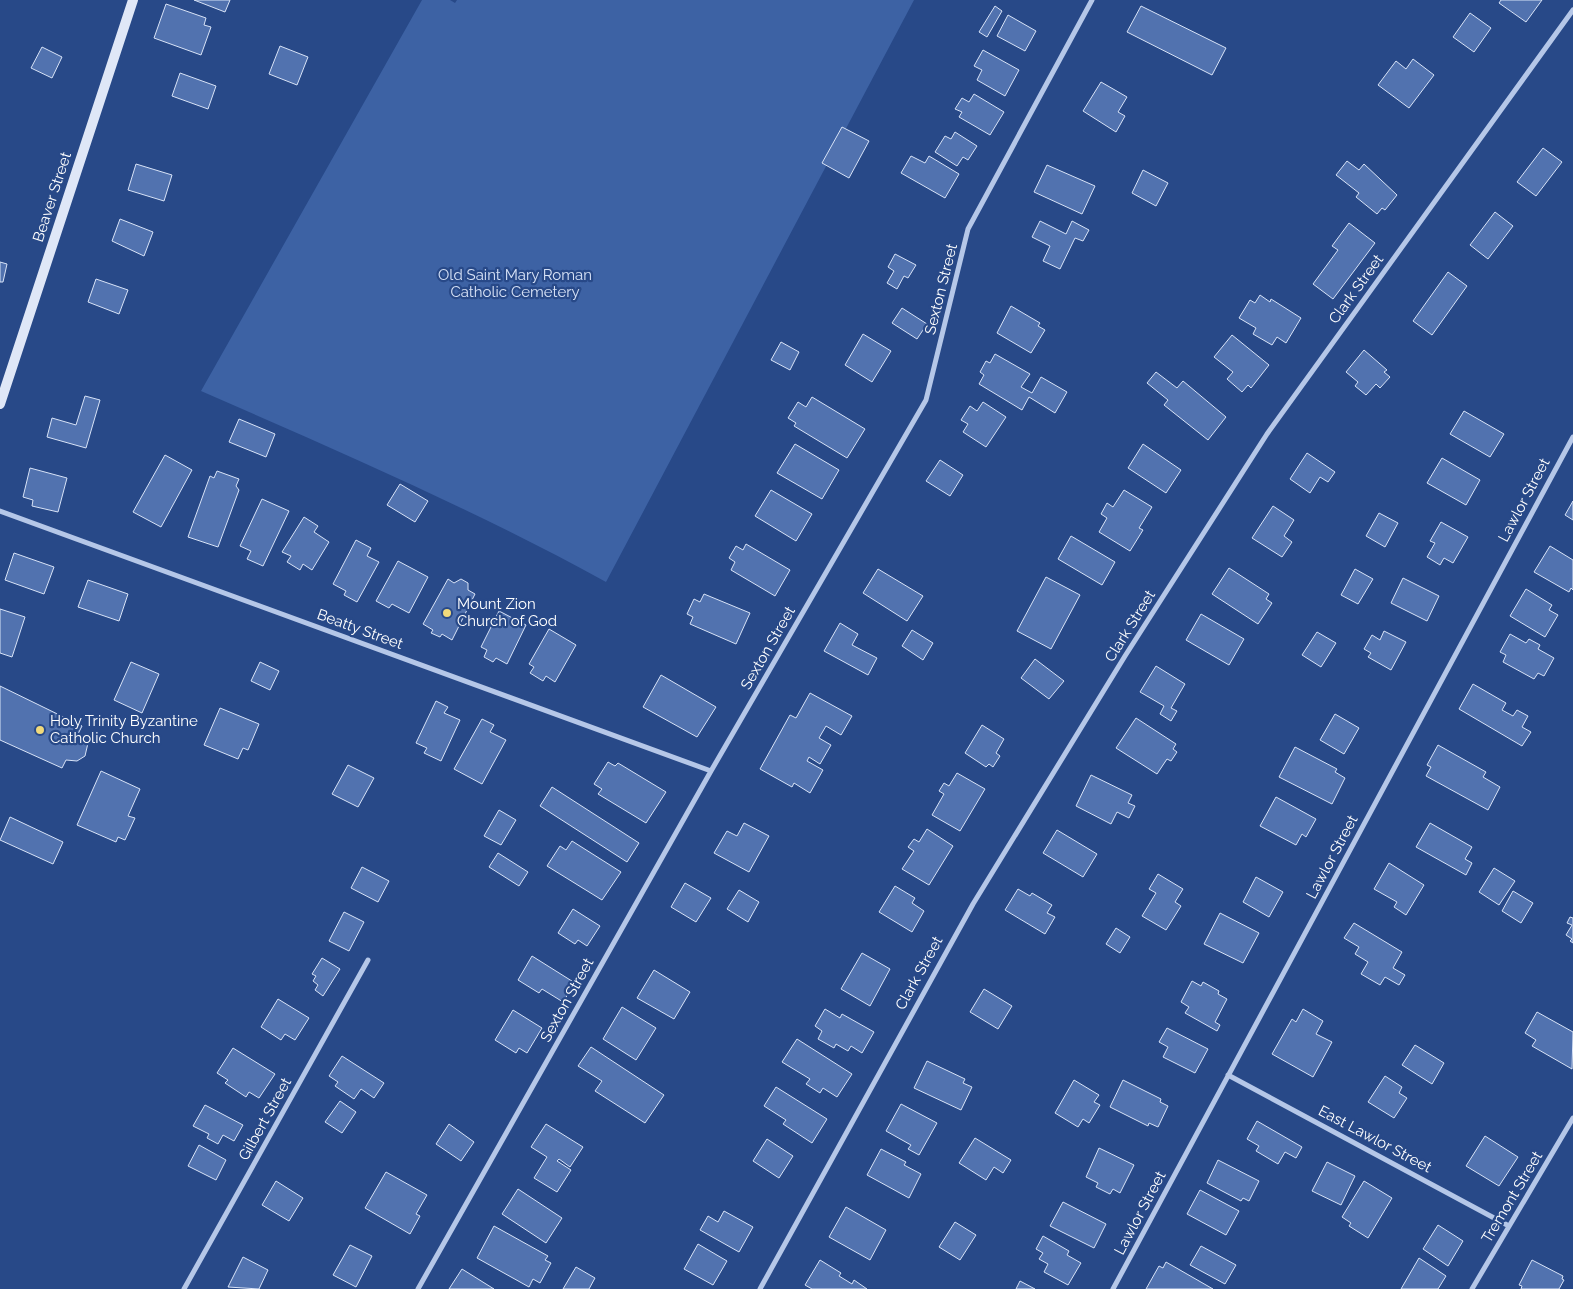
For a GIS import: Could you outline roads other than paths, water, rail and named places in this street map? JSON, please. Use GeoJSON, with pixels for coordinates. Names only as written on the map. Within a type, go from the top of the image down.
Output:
{"type":"FeatureCollection","features":[{"type":"Feature","properties":{"kind":"main road","name":"Beaver Street"},"geometry":{"type":"LineString","coordinates":[[0,404],[133,0]]}},
{"type":"Feature","properties":{"kind":"street","name":"Sexton Street"},"geometry":{"type":"LineString","coordinates":[[418,1289],[711,771],[926,400],[968,229],[1092,0]]}},
{"type":"Feature","properties":{"kind":"street","name":"Clark Street"},"geometry":{"type":"LineString","coordinates":[[760,1289],[973,904],[1126,656],[1267,434],[1573,10]]}},
{"type":"Feature","properties":{"kind":"street","name":"Lawlor Street"},"geometry":{"type":"LineString","coordinates":[[1113,1289],[1573,437]]}},
{"type":"Feature","properties":{"kind":"street","name":"Beatty Street"},"geometry":{"type":"LineString","coordinates":[[0,511],[711,771]]}},
{"type":"Feature","properties":{"kind":"street","name":"Gilbert Street"},"geometry":{"type":"LineString","coordinates":[[184,1289],[368,960]]}},
{"type":"Feature","properties":{"kind":"street","name":"East Lawlor Street"},"geometry":{"type":"LineString","coordinates":[[1228,1075],[1510,1226]]}},
{"type":"Feature","properties":{"kind":"street","name":"Tremont Street"},"geometry":{"type":"LineString","coordinates":[[1472,1289],[1573,1118]]}},
{"type":"Feature","properties":{"kind":"place","name":"Mount Zion Church of God"},"geometry":{"type":"Point","coordinates":[447,613]}},
{"type":"Feature","properties":{"kind":"place","name":"Holy Trinity Byzantine Catholic Church"},"geometry":{"type":"Point","coordinates":[40,730]}},
{"type":"Feature","properties":{"kind":"park label","name":"Old Saint Mary Roman Catholic Cemetery"},"geometry":{"type":"Point","coordinates":[515,284]}}]}
